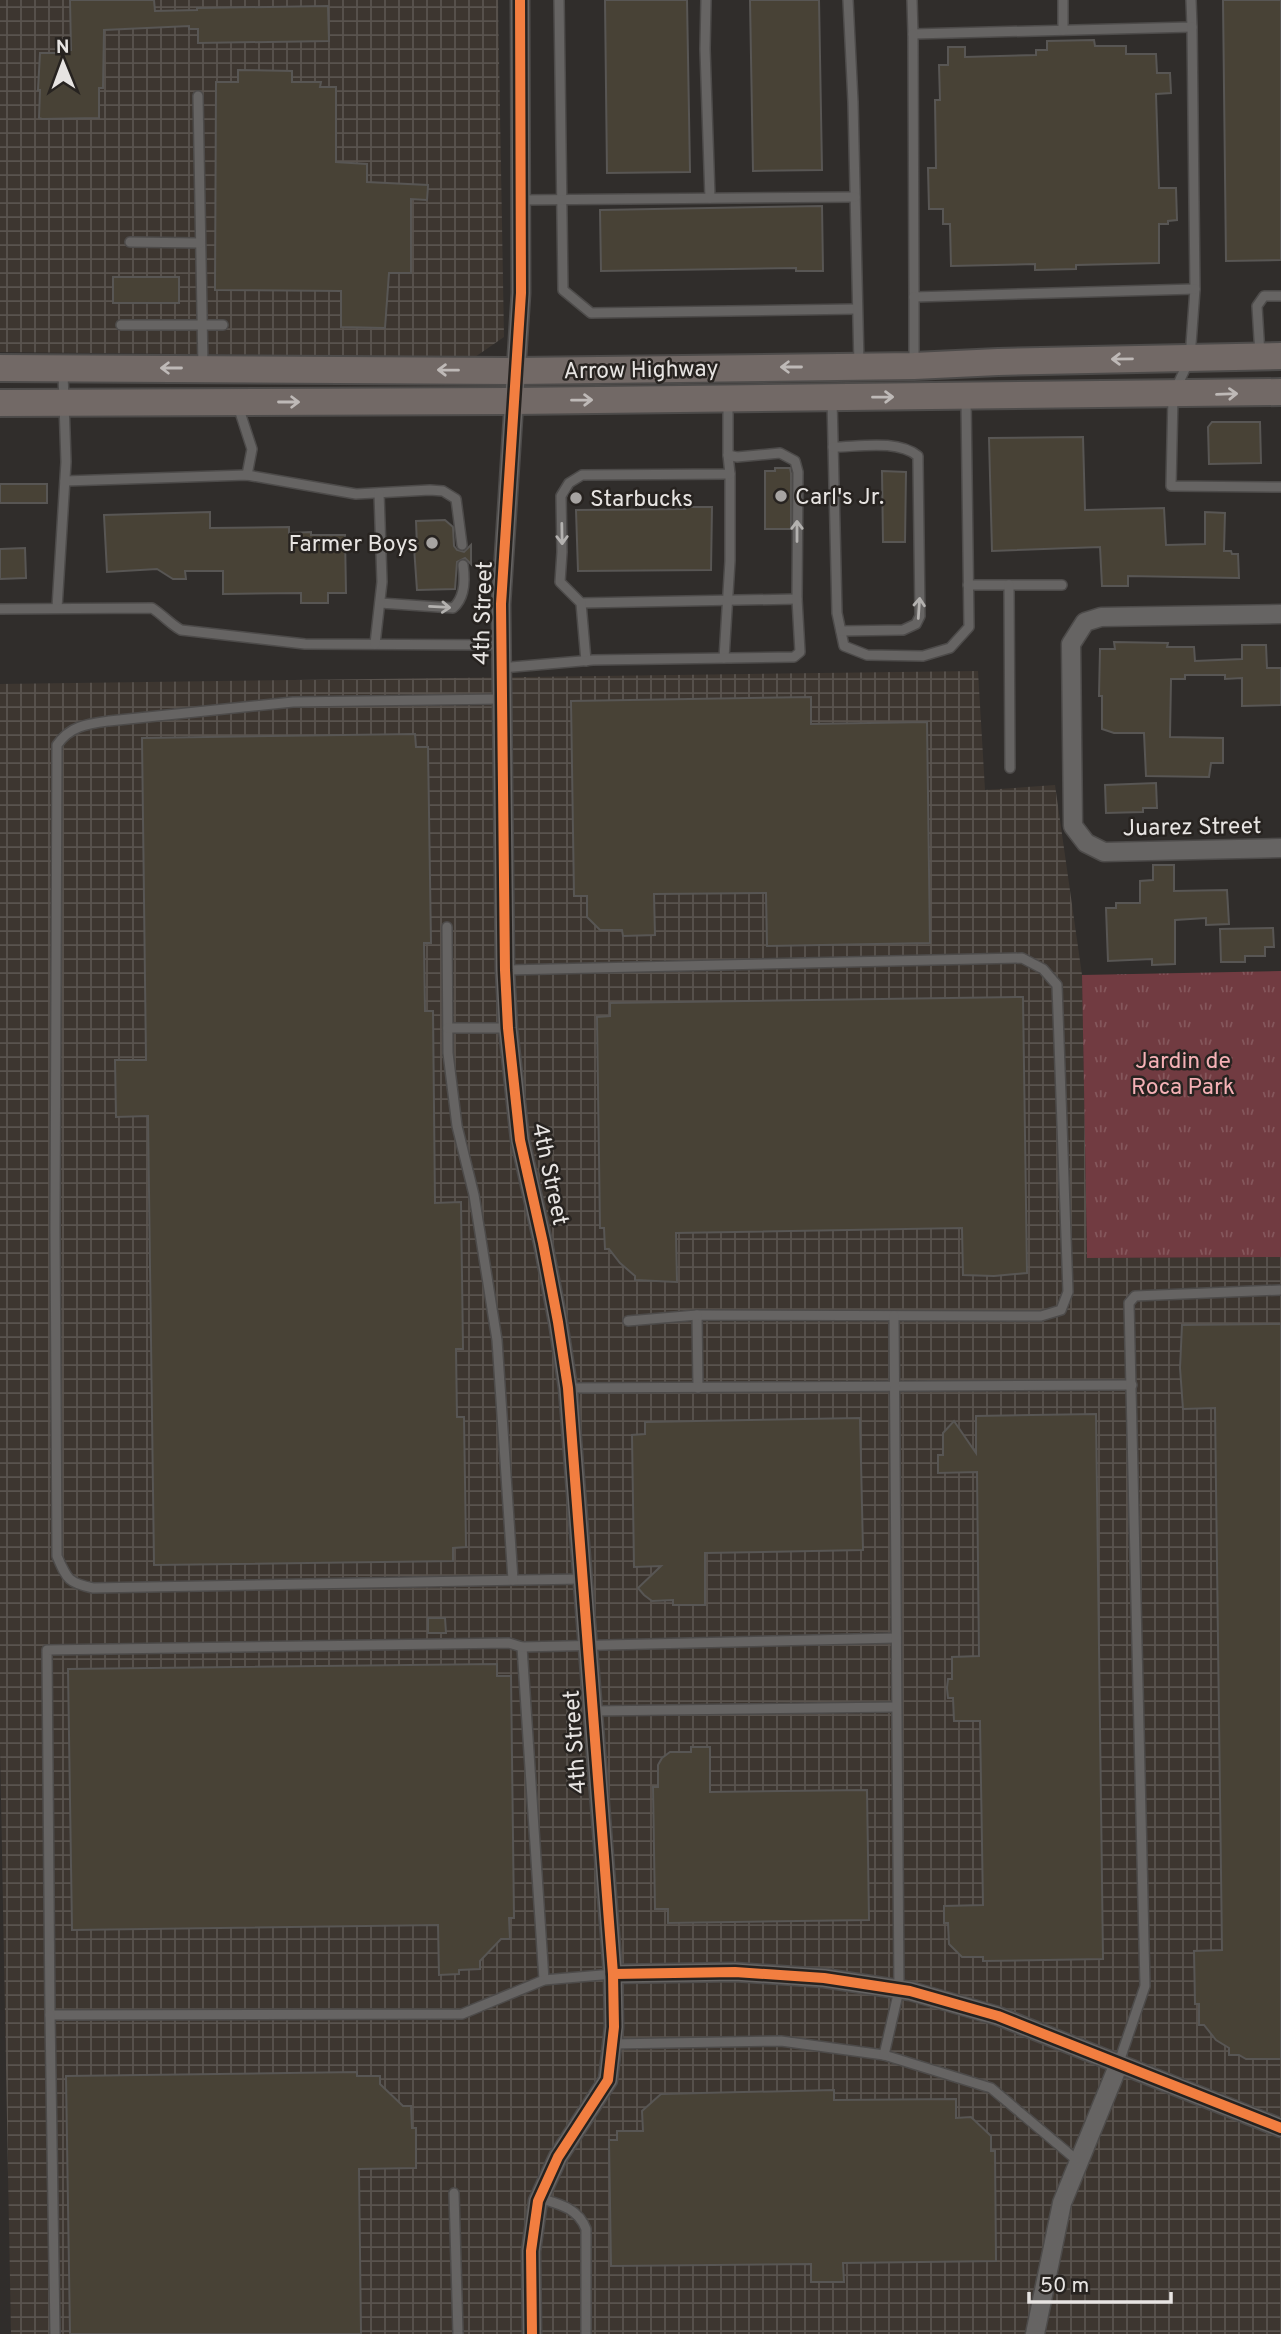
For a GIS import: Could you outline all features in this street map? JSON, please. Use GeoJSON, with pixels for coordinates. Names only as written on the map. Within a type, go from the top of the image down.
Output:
{"type":"FeatureCollection","features":[{"type":"Feature","properties":{"kind":"main road","name":"Arrow Highway"},"geometry":{"type":"LineString","coordinates":[[0,368],[516,371],[914,366],[1271,357]]}},
{"type":"Feature","properties":{"kind":"main road","name":"Arrow Highway"},"geometry":{"type":"LineString","coordinates":[[0,403],[514,401],[1281,392]]}},
{"type":"Feature","properties":{"kind":"street","name":"4th Street"},"geometry":{"type":"LineString","coordinates":[[520,0],[520,293],[501,604],[505,970],[508,1028],[520,1140],[546,1256],[568,1388],[613,1974],[612,2044],[608,2080],[558,2157],[539,2198],[531,2251],[531,2334]]}},
{"type":"Feature","properties":{"kind":"street","name":"Juarez Street"},"geometry":{"type":"LineString","coordinates":[[1281,614],[1101,617],[1085,622],[1070,644],[1073,826],[1086,843],[1104,852],[1281,848]]}},
{"type":"Feature","properties":{"kind":"street"},"geometry":{"type":"LineString","coordinates":[[613,1974],[734,1972],[824,1978],[899,1990],[998,2016],[1118,2066],[1281,2128]]}},
{"type":"Feature","properties":{"kind":"street"},"geometry":{"type":"LineString","coordinates":[[1035,2334],[1062,2203],[1118,2066]]}},
{"type":"Feature","properties":{"kind":"lane"},"geometry":{"type":"LineString","coordinates":[[559,0],[563,290],[591,313],[857,309]]}},
{"type":"Feature","properties":{"kind":"lane"},"geometry":{"type":"LineString","coordinates":[[706,0],[710,198]]}},
{"type":"Feature","properties":{"kind":"lane"},"geometry":{"type":"LineString","coordinates":[[848,0],[859,367]]}},
{"type":"Feature","properties":{"kind":"lane"},"geometry":{"type":"LineString","coordinates":[[912,0],[914,366]]}},
{"type":"Feature","properties":{"kind":"lane"},"geometry":{"type":"LineString","coordinates":[[1063,0],[1063,30]]}},
{"type":"Feature","properties":{"kind":"lane"},"geometry":{"type":"LineString","coordinates":[[1191,0],[1195,289],[1191,358],[1173,395],[1171,486],[1281,487]]}},
{"type":"Feature","properties":{"kind":"lane"},"geometry":{"type":"LineString","coordinates":[[913,34],[1192,27]]}},
{"type":"Feature","properties":{"kind":"lane"},"geometry":{"type":"LineString","coordinates":[[198,96],[203,368]]}},
{"type":"Feature","properties":{"kind":"lane"},"geometry":{"type":"LineString","coordinates":[[520,200],[855,197]]}},
{"type":"Feature","properties":{"kind":"lane"},"geometry":{"type":"LineString","coordinates":[[130,242],[201,243]]}},
{"type":"Feature","properties":{"kind":"lane"},"geometry":{"type":"LineString","coordinates":[[914,297],[1195,289]]}},
{"type":"Feature","properties":{"kind":"lane"},"geometry":{"type":"LineString","coordinates":[[1271,357],[1257,306],[1264,296],[1281,296]]}},
{"type":"Feature","properties":{"kind":"lane"},"geometry":{"type":"LineString","coordinates":[[121,325],[223,325]]}},
{"type":"Feature","properties":{"kind":"lane"},"geometry":{"type":"LineString","coordinates":[[57,608],[65,481],[63,369]]}},
{"type":"Feature","properties":{"kind":"lane"},"geometry":{"type":"LineString","coordinates":[[832,398],[837,613],[844,646],[867,655],[923,656],[950,648],[969,627],[966,396]]}},
{"type":"Feature","properties":{"kind":"lane"},"geometry":{"type":"LineString","coordinates":[[724,658],[730,474],[727,455],[728,398]]}},
{"type":"Feature","properties":{"kind":"lane"},"geometry":{"type":"LineString","coordinates":[[237,402],[252,449],[247,475]]}},
{"type":"Feature","properties":{"kind":"lane"},"geometry":{"type":"LineString","coordinates":[[833,447],[894,446],[912,451],[918,456],[920,615],[916,624],[903,630],[841,631]]}},
{"type":"Feature","properties":{"kind":"lane"},"geometry":{"type":"LineString","coordinates":[[501,668],[586,661],[794,657],[800,652],[795,461],[780,453],[737,457],[727,455]]}},
{"type":"Feature","properties":{"kind":"lane"},"geometry":{"type":"LineString","coordinates":[[586,661],[581,603],[560,582],[561,496],[569,483],[582,475],[730,474]]}},
{"type":"Feature","properties":{"kind":"lane"},"geometry":{"type":"LineString","coordinates":[[65,481],[247,475],[356,494],[443,491],[456,499],[462,545]]}},
{"type":"Feature","properties":{"kind":"lane"},"geometry":{"type":"LineString","coordinates":[[375,644],[382,582],[379,493]]}},
{"type":"Feature","properties":{"kind":"lane"},"geometry":{"type":"LineString","coordinates":[[380,603],[453,607],[460,602],[465,578],[463,565]]}},
{"type":"Feature","properties":{"kind":"lane"},"geometry":{"type":"LineString","coordinates":[[968,585],[1062,584]]}},
{"type":"Feature","properties":{"kind":"lane"},"geometry":{"type":"LineString","coordinates":[[1009,585],[1010,768]]}},
{"type":"Feature","properties":{"kind":"lane"},"geometry":{"type":"LineString","coordinates":[[581,603],[797,599]]}},
{"type":"Feature","properties":{"kind":"lane"},"geometry":{"type":"LineString","coordinates":[[0,609],[152,608],[165,615],[172,626],[195,634],[305,644],[501,645]]}},
{"type":"Feature","properties":{"kind":"lane"},"geometry":{"type":"LineString","coordinates":[[501,699],[293,702],[109,721],[80,725],[65,734],[57,745],[57,1556],[65,1574],[75,1584],[93,1588],[582,1580]]}},
{"type":"Feature","properties":{"kind":"lane"},"geometry":{"type":"LineString","coordinates":[[447,927],[448,1053],[457,1126],[474,1195],[497,1340],[513,1580]]}},
{"type":"Feature","properties":{"kind":"lane"},"geometry":{"type":"LineString","coordinates":[[505,970],[1022,958],[1043,970],[1057,985],[1068,1292],[1061,1310],[1041,1316],[697,1315],[628,1321]]}},
{"type":"Feature","properties":{"kind":"lane"},"geometry":{"type":"LineString","coordinates":[[448,1028],[508,1028]]}},
{"type":"Feature","properties":{"kind":"lane"},"geometry":{"type":"LineString","coordinates":[[1118,2066],[1145,1986],[1129,1303],[1135,1296],[1281,1290]]}},
{"type":"Feature","properties":{"kind":"lane"},"geometry":{"type":"LineString","coordinates":[[697,1315],[698,1388]]}},
{"type":"Feature","properties":{"kind":"lane"},"geometry":{"type":"LineString","coordinates":[[884,2055],[899,1990],[894,1316]]}},
{"type":"Feature","properties":{"kind":"lane"},"geometry":{"type":"LineString","coordinates":[[568,1388],[1132,1385]]}},
{"type":"Feature","properties":{"kind":"lane"},"geometry":{"type":"LineString","coordinates":[[55,2334],[47,1650],[509,1643],[522,1647],[896,1638]]}},
{"type":"Feature","properties":{"kind":"lane"},"geometry":{"type":"LineString","coordinates":[[522,1647],[544,1980]]}},
{"type":"Feature","properties":{"kind":"lane"},"geometry":{"type":"LineString","coordinates":[[593,1711],[897,1707]]}},
{"type":"Feature","properties":{"kind":"lane"},"geometry":{"type":"LineString","coordinates":[[50,2015],[462,2014],[544,1980],[613,1974]]}},
{"type":"Feature","properties":{"kind":"lane"},"geometry":{"type":"LineString","coordinates":[[612,2044],[781,2041],[884,2055],[991,2088],[1079,2162]]}},
{"type":"Feature","properties":{"kind":"lane"},"geometry":{"type":"LineString","coordinates":[[454,2193],[458,2334]]}},
{"type":"Feature","properties":{"kind":"lane"},"geometry":{"type":"LineString","coordinates":[[539,2198],[570,2208],[582,2218],[586,2229],[586,2334]]}},
{"type":"Feature","properties":{"kind":"shaded area"},"geometry":{"type":"Polygon","coordinates":[[[0,0],[498,0],[504,337],[475,357],[0,352],[0,0]]]}},
{"type":"Feature","properties":{"kind":"shaded area"},"geometry":{"type":"Polygon","coordinates":[[[978,671],[985,790],[1055,785],[1082,975],[1087,1258],[1281,1257],[1281,2334],[11,2334],[0,1745],[0,684],[978,671]]]}},
{"type":"Feature","properties":{"kind":"green space","name":"Jardin de Roca Park"},"geometry":{"type":"Polygon","coordinates":[[[1281,971],[1281,1257],[1087,1258],[1082,975],[1281,971]]]}},
{"type":"Feature","properties":{"kind":"building"},"geometry":{"type":"Polygon","coordinates":[[[70,0],[154,0],[155,11],[328,6],[329,41],[198,43],[198,29],[189,29],[189,26],[104,30],[103,88],[99,88],[99,118],[42,119],[39,118],[38,90],[40,53],[67,53],[67,50],[71,50],[70,0]]]}},
{"type":"Feature","properties":{"kind":"building"},"geometry":{"type":"Polygon","coordinates":[[[605,0],[687,0],[690,172],[607,173],[605,0]]]}},
{"type":"Feature","properties":{"kind":"building"},"geometry":{"type":"Polygon","coordinates":[[[750,0],[819,0],[822,170],[753,171],[750,0]]]}},
{"type":"Feature","properties":{"kind":"building"},"geometry":{"type":"Polygon","coordinates":[[[1223,0],[1281,0],[1281,260],[1226,261],[1223,0]]]}},
{"type":"Feature","properties":{"kind":"building"},"geometry":{"type":"Polygon","coordinates":[[[1094,40],[1095,46],[1126,46],[1126,54],[1156,54],[1157,73],[1170,73],[1171,93],[1156,94],[1159,188],[1176,188],[1177,220],[1159,224],[1159,263],[1076,265],[1076,269],[1035,270],[1035,264],[951,266],[950,224],[943,224],[943,209],[929,209],[928,168],[936,168],[935,100],[940,100],[939,65],[948,65],[948,47],[965,47],[965,57],[1036,55],[1036,50],[1047,50],[1047,41],[1094,40]]]}},
{"type":"Feature","properties":{"kind":"building"},"geometry":{"type":"Polygon","coordinates":[[[238,70],[292,71],[292,82],[321,82],[320,87],[336,87],[336,162],[367,164],[367,182],[428,185],[427,200],[411,199],[411,273],[389,273],[385,328],[341,327],[341,291],[215,290],[216,82],[238,82],[238,70]]]}},
{"type":"Feature","properties":{"kind":"building"},"geometry":{"type":"Polygon","coordinates":[[[822,206],[823,271],[796,271],[796,268],[601,271],[600,210],[822,206]]]}},
{"type":"Feature","properties":{"kind":"building"},"geometry":{"type":"Polygon","coordinates":[[[113,277],[179,277],[179,303],[113,303],[113,277]]]}},
{"type":"Feature","properties":{"kind":"building"},"geometry":{"type":"Polygon","coordinates":[[[1212,422],[1260,422],[1261,463],[1209,464],[1208,427],[1212,422]]]}},
{"type":"Feature","properties":{"kind":"building"},"geometry":{"type":"Polygon","coordinates":[[[1083,437],[1085,510],[1164,508],[1166,545],[1205,544],[1205,512],[1225,513],[1224,551],[1238,554],[1239,578],[1128,576],[1128,586],[1102,586],[1100,547],[992,551],[989,438],[1083,437]]]}},
{"type":"Feature","properties":{"kind":"building","name":"Carl's Jr."},"geometry":{"type":"Polygon","coordinates":[[[775,468],[790,468],[791,529],[765,529],[765,471],[775,471],[775,468]]]}},
{"type":"Feature","properties":{"kind":"building"},"geometry":{"type":"Polygon","coordinates":[[[882,471],[906,472],[905,542],[883,542],[882,471]]]}},
{"type":"Feature","properties":{"kind":"building"},"geometry":{"type":"Polygon","coordinates":[[[0,484],[47,484],[47,503],[0,503],[0,484]]]}},
{"type":"Feature","properties":{"kind":"building"},"geometry":{"type":"Polygon","coordinates":[[[684,507],[712,507],[711,570],[578,571],[576,510],[685,509],[684,507]]]}},
{"type":"Feature","properties":{"kind":"building"},"geometry":{"type":"Polygon","coordinates":[[[210,512],[210,528],[289,527],[289,533],[345,535],[346,593],[328,593],[328,603],[301,603],[301,593],[223,594],[223,571],[185,571],[186,579],[173,579],[157,569],[107,572],[104,515],[210,512]]]}},
{"type":"Feature","properties":{"kind":"building"},"geometry":{"type":"Polygon","coordinates":[[[445,520],[453,527],[454,546],[457,550],[464,552],[471,545],[471,564],[465,558],[457,562],[455,589],[417,590],[414,547],[417,546],[416,521],[445,520]]]}},
{"type":"Feature","properties":{"kind":"building"},"geometry":{"type":"Polygon","coordinates":[[[25,548],[26,578],[0,579],[0,549],[25,548]]]}},
{"type":"Feature","properties":{"kind":"building"},"geometry":{"type":"Polygon","coordinates":[[[1114,642],[1168,643],[1167,647],[1194,647],[1195,661],[1242,659],[1242,645],[1266,645],[1267,668],[1281,668],[1281,705],[1242,706],[1242,678],[1225,679],[1225,675],[1185,675],[1185,679],[1171,679],[1170,737],[1223,738],[1223,763],[1211,763],[1209,777],[1146,776],[1144,733],[1114,733],[1102,729],[1102,696],[1099,696],[1100,649],[1115,649],[1114,642]]]}},
{"type":"Feature","properties":{"kind":"building"},"geometry":{"type":"Polygon","coordinates":[[[811,697],[811,724],[927,722],[930,943],[767,946],[766,893],[654,894],[655,935],[623,936],[622,930],[600,930],[587,917],[587,896],[574,896],[571,701],[811,697]]]}},
{"type":"Feature","properties":{"kind":"building"},"geometry":{"type":"Polygon","coordinates":[[[415,734],[416,747],[428,747],[431,943],[424,943],[425,1011],[433,1011],[435,1203],[461,1202],[463,1349],[456,1349],[457,1417],[464,1417],[466,1547],[453,1548],[453,1561],[154,1565],[148,1116],[116,1117],[115,1060],[146,1060],[142,738],[415,734]]]}},
{"type":"Feature","properties":{"kind":"building"},"geometry":{"type":"Polygon","coordinates":[[[1156,783],[1157,808],[1143,808],[1143,812],[1106,813],[1105,785],[1156,783]]]}},
{"type":"Feature","properties":{"kind":"building"},"geometry":{"type":"Polygon","coordinates":[[[1153,865],[1174,865],[1174,891],[1227,890],[1229,924],[1206,925],[1206,918],[1175,920],[1175,964],[1152,965],[1152,959],[1108,961],[1106,908],[1116,908],[1116,903],[1140,903],[1140,881],[1153,880],[1153,865]]]}},
{"type":"Feature","properties":{"kind":"building"},"geometry":{"type":"Polygon","coordinates":[[[1273,928],[1274,947],[1265,947],[1265,956],[1245,956],[1245,962],[1221,962],[1220,929],[1273,928]]]}},
{"type":"Feature","properties":{"kind":"building"},"geometry":{"type":"Polygon","coordinates":[[[1023,997],[1027,1273],[963,1275],[962,1228],[676,1233],[677,1282],[635,1280],[635,1276],[609,1249],[605,1249],[604,1228],[600,1228],[597,1017],[610,1016],[610,1003],[1023,997]]]}},
{"type":"Feature","properties":{"kind":"building"},"geometry":{"type":"Polygon","coordinates":[[[1281,1324],[1281,2059],[1246,2059],[1239,2055],[1229,2055],[1229,2048],[1216,2040],[1204,2025],[1199,2025],[1199,2004],[1195,2004],[1194,1951],[1222,1950],[1215,1408],[1183,1409],[1180,1368],[1182,1325],[1281,1324]]]}},
{"type":"Feature","properties":{"kind":"building"},"geometry":{"type":"Polygon","coordinates":[[[1096,1414],[1103,1959],[983,1961],[983,1957],[962,1957],[949,1944],[948,1923],[944,1923],[944,1906],[983,1905],[980,1721],[954,1721],[953,1698],[948,1698],[947,1688],[948,1679],[952,1679],[952,1657],[979,1656],[977,1472],[938,1473],[938,1455],[943,1455],[943,1433],[954,1421],[976,1453],[976,1416],[1096,1414]]]}},
{"type":"Feature","properties":{"kind":"building"},"geometry":{"type":"Polygon","coordinates":[[[860,1418],[863,1550],[705,1553],[705,1605],[673,1605],[673,1600],[652,1601],[638,1588],[661,1566],[634,1567],[632,1435],[645,1434],[645,1422],[860,1418]]]}},
{"type":"Feature","properties":{"kind":"building"},"geometry":{"type":"Polygon","coordinates":[[[428,1618],[445,1618],[446,1633],[428,1633],[428,1618]]]}},
{"type":"Feature","properties":{"kind":"building"},"geometry":{"type":"Polygon","coordinates":[[[497,1664],[497,1676],[511,1676],[514,1918],[509,1918],[510,1939],[501,1939],[480,1961],[480,1969],[439,1975],[438,1925],[72,1930],[68,1669],[497,1664]]]}},
{"type":"Feature","properties":{"kind":"building"},"geometry":{"type":"Polygon","coordinates":[[[691,1747],[710,1747],[710,1792],[867,1790],[869,1920],[668,1923],[668,1909],[655,1909],[653,1787],[658,1787],[658,1765],[662,1758],[670,1752],[691,1752],[691,1747]]]}},
{"type":"Feature","properties":{"kind":"building"},"geometry":{"type":"Polygon","coordinates":[[[357,2072],[357,2076],[380,2076],[380,2084],[403,2106],[411,2106],[412,2128],[416,2128],[416,2168],[359,2169],[361,2334],[70,2334],[66,2076],[357,2072]]]}},
{"type":"Feature","properties":{"kind":"building"},"geometry":{"type":"Polygon","coordinates":[[[834,2090],[834,2100],[956,2099],[956,2118],[971,2117],[991,2136],[991,2151],[995,2151],[996,2261],[843,2263],[844,2282],[811,2282],[811,2264],[611,2266],[609,2140],[617,2140],[617,2131],[643,2131],[642,2111],[661,2094],[834,2090]]]}},
{"type":"Feature","properties":{"kind":"cycle path"},"geometry":{"type":"LineString","coordinates":[[520,0],[521,293],[501,604],[505,970],[508,1028],[520,1140],[543,1243],[568,1388],[613,1974],[614,2027],[608,2080],[558,2157],[538,2201],[531,2251],[532,2334]]}},
{"type":"Feature","properties":{"kind":"cycle path"},"geometry":{"type":"LineString","coordinates":[[613,1974],[735,1972],[824,1978],[910,1991],[998,2016],[1281,2128]]}},
{"type":"Feature","properties":{"kind":"place","name":"Carl's Jr."},"geometry":{"type":"Point","coordinates":[781,496]}},
{"type":"Feature","properties":{"kind":"place","name":"Starbucks"},"geometry":{"type":"Point","coordinates":[576,498]}},
{"type":"Feature","properties":{"kind":"place","name":"Farmer Boys"},"geometry":{"type":"Point","coordinates":[432,543]}}]}
